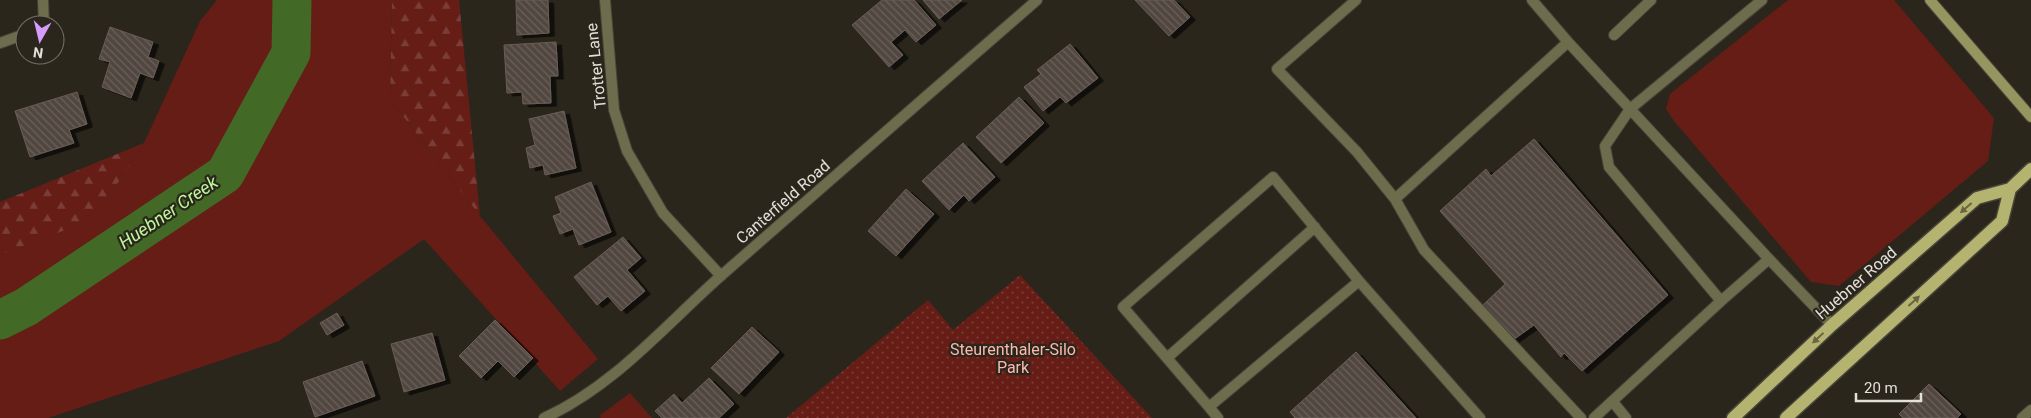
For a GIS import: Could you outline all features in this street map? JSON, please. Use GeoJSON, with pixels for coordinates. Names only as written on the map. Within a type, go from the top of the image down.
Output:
{"type":"FeatureCollection","features":[{"type":"Feature","properties":{"kind":"main road"},"geometry":{"type":"LineString","coordinates":[[1930,0],[2031,117]]}},
{"type":"Feature","properties":{"kind":"main road","name":"Huebner Road"},"geometry":{"type":"LineString","coordinates":[[1733,418],[1832,325],[1977,198],[2010,189],[2031,169]]}},
{"type":"Feature","properties":{"kind":"main road"},"geometry":{"type":"LineString","coordinates":[[1786,418],[2002,221],[2010,189]]}},
{"type":"Feature","properties":{"kind":"street"},"geometry":{"type":"LineString","coordinates":[[43,0],[44,15]]}},
{"type":"Feature","properties":{"kind":"street","name":"Trotter Lane"},"geometry":{"type":"LineString","coordinates":[[605,0],[614,110],[627,151],[663,213],[721,276]]}},
{"type":"Feature","properties":{"kind":"street","name":"Canterfield Road"},"geometry":{"type":"LineString","coordinates":[[544,418],[585,396],[607,380],[721,276],[1037,0]]}},
{"type":"Feature","properties":{"kind":"street"},"geometry":{"type":"LineString","coordinates":[[1356,0],[1277,69],[1357,152],[1395,199],[1424,250],[1581,418]]}},
{"type":"Feature","properties":{"kind":"street"},"geometry":{"type":"LineString","coordinates":[[1532,0],[1568,42],[1832,325]]}},
{"type":"Feature","properties":{"kind":"street"},"geometry":{"type":"LineString","coordinates":[[1614,35],[1651,0]]}},
{"type":"Feature","properties":{"kind":"street"},"geometry":{"type":"LineString","coordinates":[[1721,301],[1610,167],[1604,146],[1630,109],[1762,0]]}},
{"type":"Feature","properties":{"kind":"street"},"geometry":{"type":"LineString","coordinates":[[0,43],[15,38]]}},
{"type":"Feature","properties":{"kind":"street"},"geometry":{"type":"LineString","coordinates":[[1395,199],[1568,42]]}},
{"type":"Feature","properties":{"kind":"street"},"geometry":{"type":"LineString","coordinates":[[1218,418],[1123,307],[1272,177],[1359,281],[1480,418]]}},
{"type":"Feature","properties":{"kind":"street"},"geometry":{"type":"LineString","coordinates":[[1167,358],[1315,227]]}},
{"type":"Feature","properties":{"kind":"street"},"geometry":{"type":"LineString","coordinates":[[1594,418],[1769,259]]}},
{"type":"Feature","properties":{"kind":"street"},"geometry":{"type":"LineString","coordinates":[[1209,407],[1359,281]]}},
{"type":"Feature","properties":{"kind":"street"},"geometry":{"type":"LineString","coordinates":[[1613,402],[1626,418]]}},
{"type":"Feature","properties":{"kind":"street"},"geometry":{"type":"LineString","coordinates":[[2022,418],[2031,410]]}},
{"type":"Feature","properties":{"kind":"green space"},"geometry":{"type":"Polygon","coordinates":[[[217,0],[392,0],[390,99],[480,216],[598,359],[560,391],[424,239],[279,341],[48,418],[0,418],[0,255],[94,218],[144,143],[200,21],[217,0]]]}},
{"type":"Feature","properties":{"kind":"green space"},"geometry":{"type":"Polygon","coordinates":[[[392,0],[459,0],[480,216],[390,99],[392,0]]]}},
{"type":"Feature","properties":{"kind":"green space"},"geometry":{"type":"Polygon","coordinates":[[[1788,0],[1894,0],[1994,118],[1988,161],[1839,286],[1811,282],[1674,121],[1666,109],[1670,94],[1788,0]]]}},
{"type":"Feature","properties":{"kind":"green space"},"geometry":{"type":"Polygon","coordinates":[[[144,143],[94,219],[0,255],[0,202],[144,143]]]}},
{"type":"Feature","properties":{"kind":"green space","name":"Steurenthaler-Silo Park"},"geometry":{"type":"Polygon","coordinates":[[[1020,275],[1152,418],[786,418],[928,300],[953,330],[1020,275]]]}},
{"type":"Feature","properties":{"kind":"green space"},"geometry":{"type":"Polygon","coordinates":[[[630,393],[652,418],[601,418],[599,416],[630,393]]]}},
{"type":"Feature","properties":{"kind":"building"},"geometry":{"type":"Polygon","coordinates":[[[516,0],[548,0],[549,33],[517,35],[516,0]]]}},
{"type":"Feature","properties":{"kind":"building"},"geometry":{"type":"Polygon","coordinates":[[[882,0],[914,0],[936,25],[916,42],[905,30],[891,42],[903,55],[889,67],[852,25],[882,0]]]}},
{"type":"Feature","properties":{"kind":"building"},"geometry":{"type":"Polygon","coordinates":[[[923,0],[962,0],[939,19],[923,0]]]}},
{"type":"Feature","properties":{"kind":"building"},"geometry":{"type":"Polygon","coordinates":[[[1135,0],[1174,0],[1190,17],[1169,36],[1135,0]]]}},
{"type":"Feature","properties":{"kind":"building"},"geometry":{"type":"Polygon","coordinates":[[[110,27],[153,42],[148,57],[159,61],[153,78],[140,73],[131,98],[102,87],[110,62],[99,59],[110,27]]]}},
{"type":"Feature","properties":{"kind":"building"},"geometry":{"type":"Polygon","coordinates":[[[556,42],[558,76],[550,76],[551,103],[523,104],[522,92],[507,93],[504,45],[556,42]]]}},
{"type":"Feature","properties":{"kind":"building"},"geometry":{"type":"Polygon","coordinates":[[[1070,44],[1098,78],[1066,103],[1060,97],[1043,111],[1024,87],[1041,74],[1037,70],[1070,44]]]}},
{"type":"Feature","properties":{"kind":"building"},"geometry":{"type":"Polygon","coordinates":[[[77,92],[87,124],[69,130],[74,143],[30,157],[15,111],[77,92]]]}},
{"type":"Feature","properties":{"kind":"building"},"geometry":{"type":"Polygon","coordinates":[[[1019,97],[1044,123],[1001,163],[976,137],[1019,97]]]}},
{"type":"Feature","properties":{"kind":"building"},"geometry":{"type":"Polygon","coordinates":[[[564,111],[576,168],[545,175],[543,165],[530,168],[526,148],[535,145],[529,119],[564,111]]]}},
{"type":"Feature","properties":{"kind":"building"},"geometry":{"type":"Polygon","coordinates":[[[1534,139],[1668,295],[1582,371],[1564,353],[1561,357],[1534,325],[1513,340],[1483,305],[1505,284],[1440,211],[1486,169],[1491,176],[1534,139]]]}},
{"type":"Feature","properties":{"kind":"building"},"geometry":{"type":"Polygon","coordinates":[[[963,143],[995,177],[969,201],[964,195],[949,210],[922,181],[963,143]]]}},
{"type":"Feature","properties":{"kind":"building"},"geometry":{"type":"Polygon","coordinates":[[[591,182],[611,232],[579,245],[573,229],[560,234],[553,216],[561,213],[555,197],[591,182]]]}},
{"type":"Feature","properties":{"kind":"building"},"geometry":{"type":"Polygon","coordinates":[[[906,189],[934,214],[896,256],[868,231],[906,189]]]}},
{"type":"Feature","properties":{"kind":"building"},"geometry":{"type":"Polygon","coordinates":[[[623,237],[641,258],[627,270],[645,291],[621,311],[608,296],[597,305],[574,277],[623,237]]]}},
{"type":"Feature","properties":{"kind":"building"},"geometry":{"type":"Polygon","coordinates":[[[337,313],[344,325],[327,335],[320,323],[337,313]]]}},
{"type":"Feature","properties":{"kind":"building"},"geometry":{"type":"Polygon","coordinates":[[[495,320],[533,358],[514,377],[498,361],[481,378],[459,356],[495,320]]]}},
{"type":"Feature","properties":{"kind":"building"},"geometry":{"type":"Polygon","coordinates":[[[752,327],[779,352],[739,394],[711,368],[752,327]]]}},
{"type":"Feature","properties":{"kind":"building"},"geometry":{"type":"Polygon","coordinates":[[[432,333],[445,380],[404,392],[391,344],[432,333]]]}},
{"type":"Feature","properties":{"kind":"building"},"geometry":{"type":"Polygon","coordinates":[[[1356,352],[1416,418],[1295,418],[1290,412],[1356,352]]]}},
{"type":"Feature","properties":{"kind":"building"},"geometry":{"type":"Polygon","coordinates":[[[362,361],[375,396],[315,417],[303,382],[362,361]]]}},
{"type":"Feature","properties":{"kind":"building"},"geometry":{"type":"Polygon","coordinates":[[[709,378],[734,404],[719,418],[662,418],[655,411],[674,394],[682,403],[709,378]]]}},
{"type":"Feature","properties":{"kind":"building"},"geometry":{"type":"Polygon","coordinates":[[[1929,384],[1961,414],[1957,418],[1903,418],[1899,414],[1929,384]]]}},
{"type":"Feature","properties":{"kind":"waterway","name":"Huebner Creek"},"geometry":{"type":"LineString","coordinates":[[0,320],[26,307],[225,174],[291,53],[292,0]]}}]}
